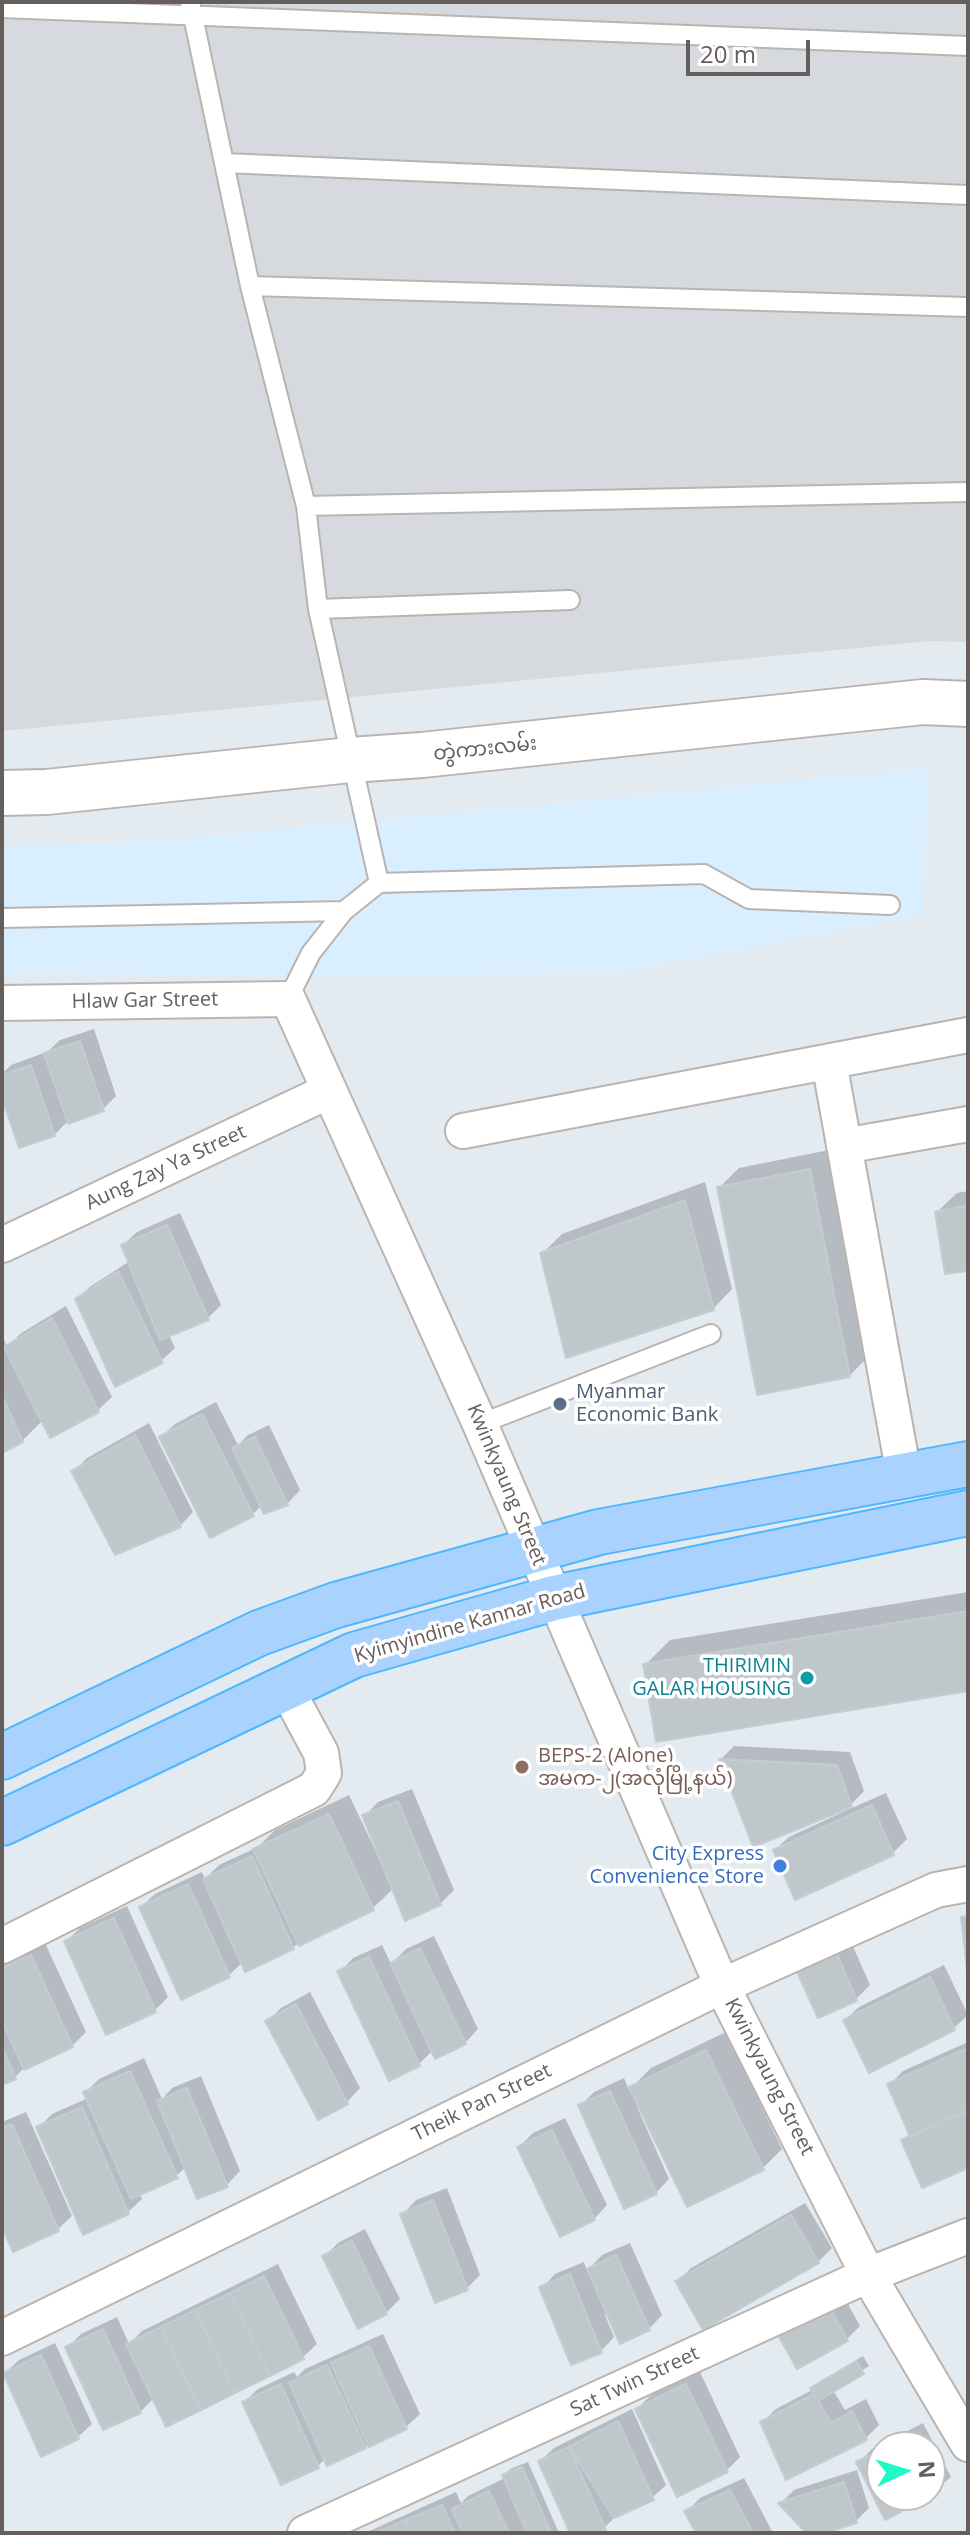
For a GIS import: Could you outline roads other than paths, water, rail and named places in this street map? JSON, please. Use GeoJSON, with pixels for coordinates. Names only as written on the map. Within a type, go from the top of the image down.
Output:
{"type":"FeatureCollection","features":[{"type":"Feature","properties":{"kind":"main road","name":"တွဲကားလမ်း"},"geometry":{"type":"LineString","coordinates":[[2,793],[47,792],[350,760],[438,754],[923,702],[968,704]]}},
{"type":"Feature","properties":{"kind":"main road"},"geometry":{"type":"LineString","coordinates":[[2,1757],[259,1633],[336,1605],[599,1532],[968,1464]]}},
{"type":"Feature","properties":{"kind":"main road","name":"Kyimyindine Kannar Road"},"geometry":{"type":"LineString","coordinates":[[2,1823],[354,1655],[554,1598],[968,1513]]}},
{"type":"Feature","properties":{"kind":"street","name":"Hlaw Gar Street"},"geometry":{"type":"LineString","coordinates":[[2,1003],[288,999]]}},
{"type":"Feature","properties":{"kind":"street","name":"Kwinkyaung Street"},"geometry":{"type":"LineString","coordinates":[[288,999],[480,1424],[722,1986],[868,2275],[968,2444]]}},
{"type":"Feature","properties":{"kind":"street"},"geometry":{"type":"LineString","coordinates":[[463,1131],[968,1035]]}},
{"type":"Feature","properties":{"kind":"street"},"geometry":{"type":"LineString","coordinates":[[829,1062],[904,1475]]}},
{"type":"Feature","properties":{"kind":"street","name":"Aung Zay Ya Street"},"geometry":{"type":"LineString","coordinates":[[2,1245],[329,1091]]}},
{"type":"Feature","properties":{"kind":"street"},"geometry":{"type":"LineString","coordinates":[[844,1146],[968,1124]]}},
{"type":"Feature","properties":{"kind":"street"},"geometry":{"type":"LineString","coordinates":[[2,1946],[314,1789],[324,1773],[324,1763],[285,1686]]}},
{"type":"Feature","properties":{"kind":"street","name":"Theik Pan Street"},"geometry":{"type":"LineString","coordinates":[[2,2338],[722,1986],[936,1890],[968,1884]]}},
{"type":"Feature","properties":{"kind":"street","name":"Sat Twin Street"},"geometry":{"type":"LineString","coordinates":[[305,2533],[868,2275],[968,2236]]}},
{"type":"Feature","properties":{"kind":"lane"},"geometry":{"type":"LineString","coordinates":[[2,8],[192,8],[968,46]]}},
{"type":"Feature","properties":{"kind":"lane"},"geometry":{"type":"LineString","coordinates":[[192,8],[250,286],[306,506],[318,609],[379,883]]}},
{"type":"Feature","properties":{"kind":"lane"},"geometry":{"type":"LineString","coordinates":[[224,163],[968,195]]}},
{"type":"Feature","properties":{"kind":"lane"},"geometry":{"type":"LineString","coordinates":[[250,286],[968,307]]}},
{"type":"Feature","properties":{"kind":"lane"},"geometry":{"type":"LineString","coordinates":[[306,506],[968,492]]}},
{"type":"Feature","properties":{"kind":"lane"},"geometry":{"type":"LineString","coordinates":[[318,609],[570,600]]}},
{"type":"Feature","properties":{"kind":"lane"},"geometry":{"type":"LineString","coordinates":[[288,999],[311,953],[344,911],[379,883],[704,874],[749,899],[890,905]]}},
{"type":"Feature","properties":{"kind":"lane"},"geometry":{"type":"LineString","coordinates":[[2,918],[344,911]]}},
{"type":"Feature","properties":{"kind":"lane"},"geometry":{"type":"LineString","coordinates":[[480,1424],[711,1334]]}},
{"type":"Feature","properties":{"kind":"place","name":"Myanmar Economic Bank"},"geometry":{"type":"Point","coordinates":[560,1404]}},
{"type":"Feature","properties":{"kind":"place","name":"THIRIMIN GALAR HOUSING"},"geometry":{"type":"Point","coordinates":[807,1678]}},
{"type":"Feature","properties":{"kind":"place","name":"BEPS-2 (Alone) အမက-၂(အလုံမြို့နယ်)"},"geometry":{"type":"Point","coordinates":[522,1767]}},
{"type":"Feature","properties":{"kind":"place","name":"City Express Convenience Store"},"geometry":{"type":"Point","coordinates":[780,1866]}}]}
